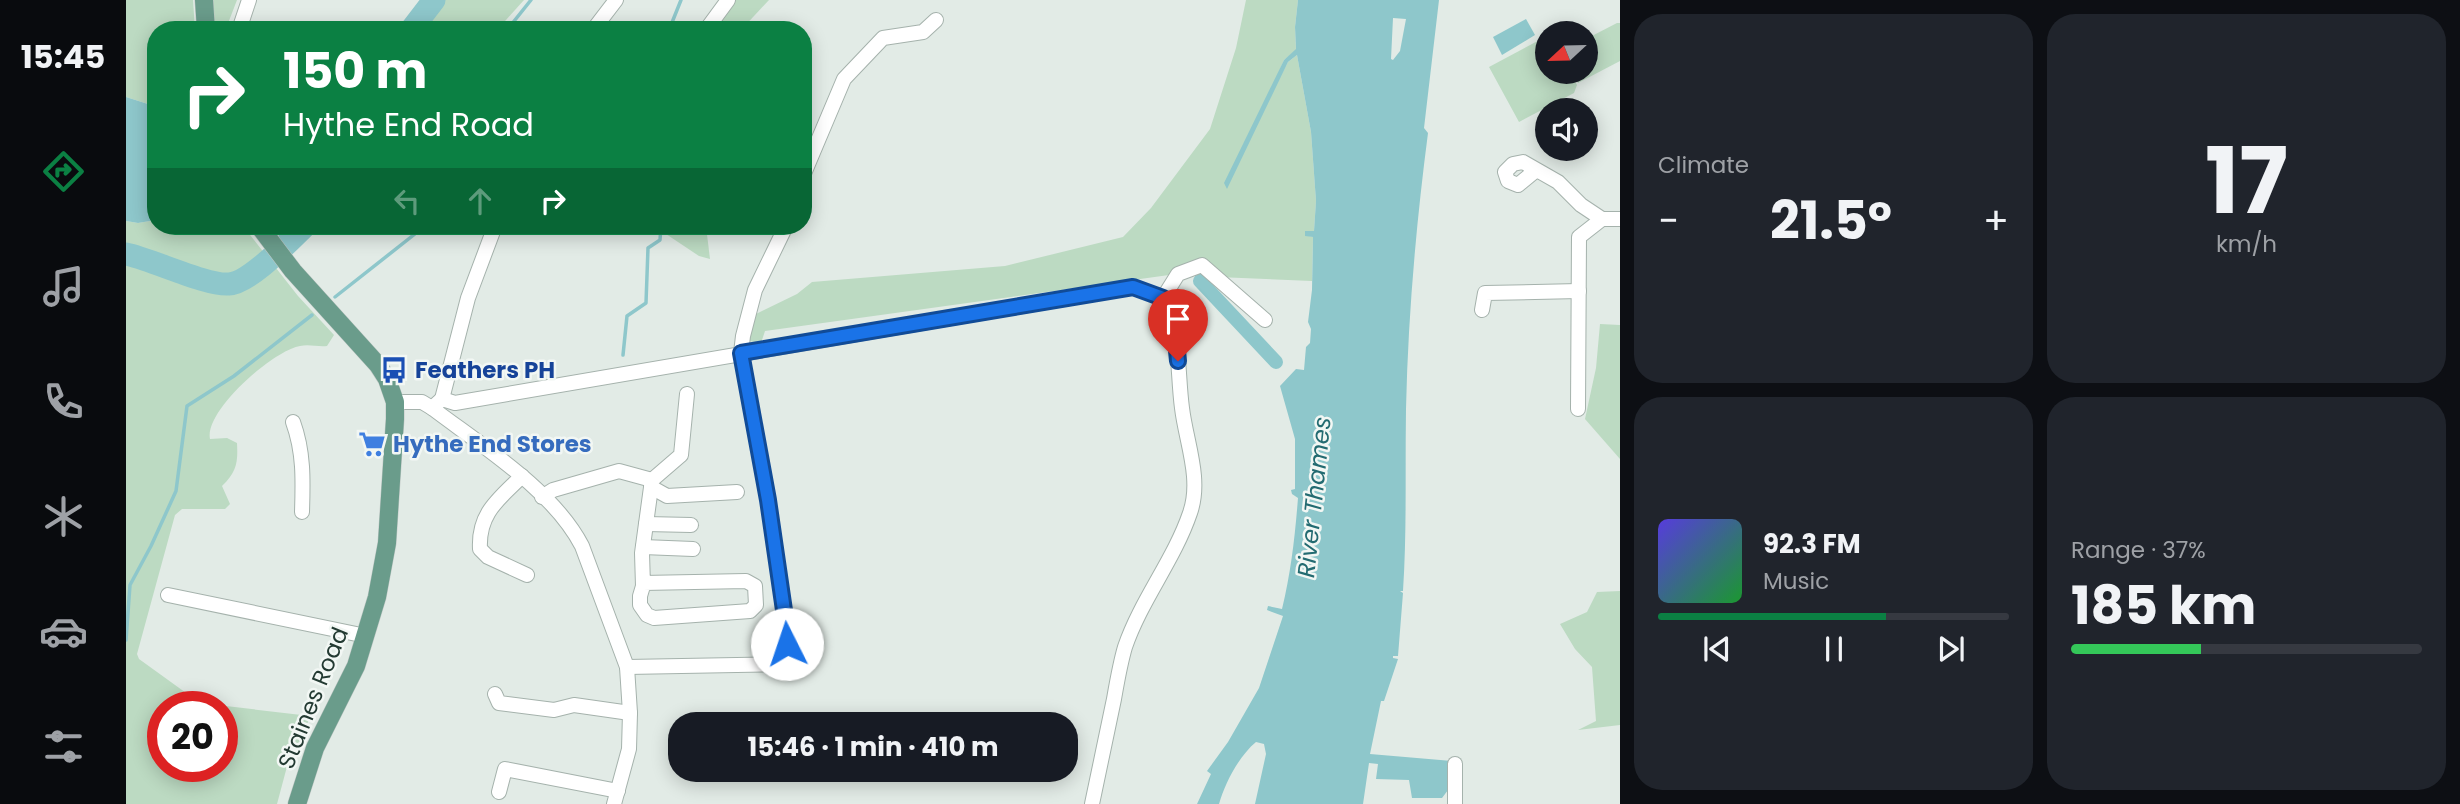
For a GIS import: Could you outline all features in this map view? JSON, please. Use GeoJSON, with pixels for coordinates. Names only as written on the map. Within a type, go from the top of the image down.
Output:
{"type":"FeatureCollection","features":[{"type":"Feature","properties":{"kind":"main road"},"geometry":{"type":"LineString","coordinates":[[204,0],[205,21]]}},
{"type":"Feature","properties":{"kind":"main road"},"geometry":{"type":"LineString","coordinates":[[265,235],[293,271],[378,365],[387,379],[395,402]]}},
{"type":"Feature","properties":{"kind":"main road","name":"Staines Road"},"geometry":{"type":"LineString","coordinates":[[298,804],[315,748],[356,666],[377,597],[387,543],[395,402]]}},
{"type":"Feature","properties":{"kind":"street"},"geometry":{"type":"LineString","coordinates":[[242,21],[249,0]]}},
{"type":"Feature","properties":{"kind":"street"},"geometry":{"type":"LineString","coordinates":[[600,21],[616,0]]}},
{"type":"Feature","properties":{"kind":"street"},"geometry":{"type":"LineString","coordinates":[[713,21],[728,0]]}},
{"type":"Feature","properties":{"kind":"street"},"geometry":{"type":"LineString","coordinates":[[812,155],[844,79],[883,38],[923,32],[936,20]]}},
{"type":"Feature","properties":{"kind":"street"},"geometry":{"type":"LineString","coordinates":[[1535,171],[1558,183],[1581,205],[1602,219],[1620,219]]}},
{"type":"Feature","properties":{"kind":"street"},"geometry":{"type":"LineString","coordinates":[[1578,409],[1579,237],[1602,219]]}},
{"type":"Feature","properties":{"kind":"street"},"geometry":{"type":"LineString","coordinates":[[437,403],[468,298],[492,235]]}},
{"type":"Feature","properties":{"kind":"street"},"geometry":{"type":"LineString","coordinates":[[626,667],[787,664],[786,624],[768,500],[741,353],[755,290],[782,235]]}},
{"type":"Feature","properties":{"kind":"street"},"geometry":{"type":"LineString","coordinates":[[1163,298],[1178,274],[1202,265],[1265,320]]}},
{"type":"Feature","properties":{"kind":"street"},"geometry":{"type":"LineString","coordinates":[[395,402],[455,403],[1133,287],[1163,298],[1170,311],[1176,336],[1182,410],[1194,492],[1190,512],[1158,581],[1136,618],[1124,650],[1092,804]]}},
{"type":"Feature","properties":{"kind":"street"},"geometry":{"type":"LineString","coordinates":[[1482,310],[1485,293],[1579,291]]}},
{"type":"Feature","properties":{"kind":"street"},"geometry":{"type":"LineString","coordinates":[[643,583],[746,580],[755,586],[755,605],[750,611],[654,618],[647,615],[640,605],[643,583],[642,547],[651,483],[681,455],[687,394]]}},
{"type":"Feature","properties":{"kind":"street"},"geometry":{"type":"LineString","coordinates":[[437,403],[522,476],[572,527],[582,547],[626,667],[630,713],[629,749],[616,798],[505,769],[499,792]]}},
{"type":"Feature","properties":{"kind":"street"},"geometry":{"type":"LineString","coordinates":[[293,422],[302,450],[302,512]]}},
{"type":"Feature","properties":{"kind":"street"},"geometry":{"type":"LineString","coordinates":[[542,497],[553,491],[620,471],[651,483],[667,496],[737,492]]}},
{"type":"Feature","properties":{"kind":"street"},"geometry":{"type":"LineString","coordinates":[[522,476],[485,516],[479,538],[480,549],[488,557],[527,575]]}},
{"type":"Feature","properties":{"kind":"street"},"geometry":{"type":"LineString","coordinates":[[646,524],[691,525]]}},
{"type":"Feature","properties":{"kind":"street"},"geometry":{"type":"LineString","coordinates":[[642,547],[693,549]]}},
{"type":"Feature","properties":{"kind":"street"},"geometry":{"type":"LineString","coordinates":[[168,595],[366,636]]}},
{"type":"Feature","properties":{"kind":"street"},"geometry":{"type":"LineString","coordinates":[[495,694],[499,703],[554,710],[574,705],[630,713]]}},
{"type":"Feature","properties":{"kind":"street"},"geometry":{"type":"LineString","coordinates":[[1455,764],[1455,804]]}},
{"type":"Feature","properties":{"kind":"green space"},"geometry":{"type":"Polygon","coordinates":[[[126,0],[193,0],[194,21],[147,21],[147,104],[126,97],[126,0]]]}},
{"type":"Feature","properties":{"kind":"green space"},"geometry":{"type":"Polygon","coordinates":[[[211,0],[237,0],[229,21],[212,21],[211,0]]]}},
{"type":"Feature","properties":{"kind":"green space"},"geometry":{"type":"Polygon","coordinates":[[[440,0],[524,0],[505,21],[422,21],[440,0]]]}},
{"type":"Feature","properties":{"kind":"green space"},"geometry":{"type":"Polygon","coordinates":[[[727,0],[769,0],[749,21],[710,21],[727,0]]]}},
{"type":"Feature","properties":{"kind":"green space"},"geometry":{"type":"Polygon","coordinates":[[[1246,0],[1298,0],[1296,50],[1284,60],[1257,122],[1288,62],[1297,55],[1311,132],[1316,201],[1314,231],[1305,231],[1305,235],[1313,237],[1312,281],[1169,275],[765,331],[761,343],[749,341],[756,314],[797,294],[812,282],[1005,266],[1123,237],[1151,208],[1210,129],[1236,48],[1246,0]]]}},
{"type":"Feature","properties":{"kind":"green space"},"geometry":{"type":"Polygon","coordinates":[[[1620,23],[1620,61],[1598,73],[1598,33],[1620,23]]]}},
{"type":"Feature","properties":{"kind":"green space"},"geometry":{"type":"Polygon","coordinates":[[[1535,42],[1535,84],[1577,85],[1574,93],[1565,98],[1535,98],[1535,114],[1519,122],[1489,67],[1535,42]]]}},
{"type":"Feature","properties":{"kind":"green space"},"geometry":{"type":"Polygon","coordinates":[[[126,221],[147,222],[147,235],[250,235],[298,296],[334,335],[327,346],[300,346],[274,358],[243,384],[218,413],[211,427],[210,439],[227,438],[237,443],[236,466],[222,486],[230,504],[225,509],[182,509],[175,515],[137,654],[139,659],[183,691],[147,691],[147,782],[238,782],[238,707],[310,716],[301,742],[293,744],[277,804],[126,804],[126,221]]]}},
{"type":"Feature","properties":{"kind":"green space"},"geometry":{"type":"Polygon","coordinates":[[[668,235],[707,235],[710,259],[699,256],[668,235]]]}},
{"type":"Feature","properties":{"kind":"green space"},"geometry":{"type":"Polygon","coordinates":[[[1600,324],[1620,325],[1620,459],[1585,419],[1596,368],[1600,324]]]}},
{"type":"Feature","properties":{"kind":"green space"},"geometry":{"type":"Polygon","coordinates":[[[1620,591],[1620,725],[1578,730],[1596,721],[1592,667],[1575,649],[1560,624],[1587,612],[1597,592],[1620,591]]]}},
{"type":"Feature","properties":{"kind":"water","name":"River Thames"},"geometry":{"type":"Polygon","coordinates":[[[1298,0],[1439,0],[1424,128],[1428,133],[1411,306],[1406,409],[1404,568],[1403,591],[1400,591],[1403,593],[1398,656],[1393,656],[1398,659],[1384,701],[1381,701],[1370,754],[1452,761],[1451,786],[1442,798],[1412,798],[1409,780],[1376,779],[1378,764],[1369,763],[1363,804],[1255,804],[1266,754],[1264,744],[1256,742],[1233,770],[1219,804],[1197,804],[1211,774],[1207,771],[1228,742],[1259,688],[1283,616],[1267,610],[1268,606],[1282,609],[1294,540],[1298,498],[1291,490],[1295,489],[1295,439],[1280,386],[1296,369],[1304,370],[1306,347],[1310,343],[1311,329],[1308,322],[1312,290],[1313,237],[1305,236],[1305,231],[1314,231],[1316,201],[1311,132],[1297,55],[1288,62],[1227,189],[1224,183],[1284,60],[1296,49],[1298,0]],[[1393,18],[1393,60],[1400,51],[1406,19],[1393,18]]]}},
{"type":"Feature","properties":{"kind":"water"},"geometry":{"type":"Polygon","coordinates":[[[1526,19],[1535,35],[1502,55],[1493,37],[1526,19]]]}},
{"type":"Feature","properties":{"kind":"water"},"geometry":{"type":"Polygon","coordinates":[[[126,97],[147,104],[147,222],[126,221],[126,97]]]}},
{"type":"Feature","properties":{"kind":"waterway"},"geometry":{"type":"LineString","coordinates":[[418,21],[434,0]]}},
{"type":"Feature","properties":{"kind":"waterway"},"geometry":{"type":"LineString","coordinates":[[514,21],[531,0]]}},
{"type":"Feature","properties":{"kind":"waterway"},"geometry":{"type":"LineString","coordinates":[[673,21],[681,0]]}},
{"type":"Feature","properties":{"kind":"waterway"},"geometry":{"type":"LineString","coordinates":[[126,254],[193,277],[229,284],[238,282],[258,269],[296,235]]}},
{"type":"Feature","properties":{"kind":"waterway"},"geometry":{"type":"LineString","coordinates":[[335,297],[414,235]]}},
{"type":"Feature","properties":{"kind":"waterway"},"geometry":{"type":"LineString","coordinates":[[623,355],[627,316],[646,303],[648,248],[660,240],[660,235]]}},
{"type":"Feature","properties":{"kind":"waterway"},"geometry":{"type":"LineString","coordinates":[[1200,281],[1276,362]]}},
{"type":"Feature","properties":{"kind":"waterway"},"geometry":{"type":"LineString","coordinates":[[126,640],[130,585],[176,491],[187,406],[234,376],[312,315]]}},
{"type":"Feature","properties":{"kind":"place","name":"Feathers PH"},"geometry":{"type":"Point","coordinates":[394,370]}},
{"type":"Feature","properties":{"kind":"place","name":"Hythe End Stores"},"geometry":{"type":"Point","coordinates":[372,444]}},
{"type":"Feature","properties":{"kind":"route"},"geometry":{"type":"LineString","coordinates":[[787,644],[768,500],[741,353],[1133,287],[1163,298],[1170,311],[1176,336],[1178,361]]}}]}
